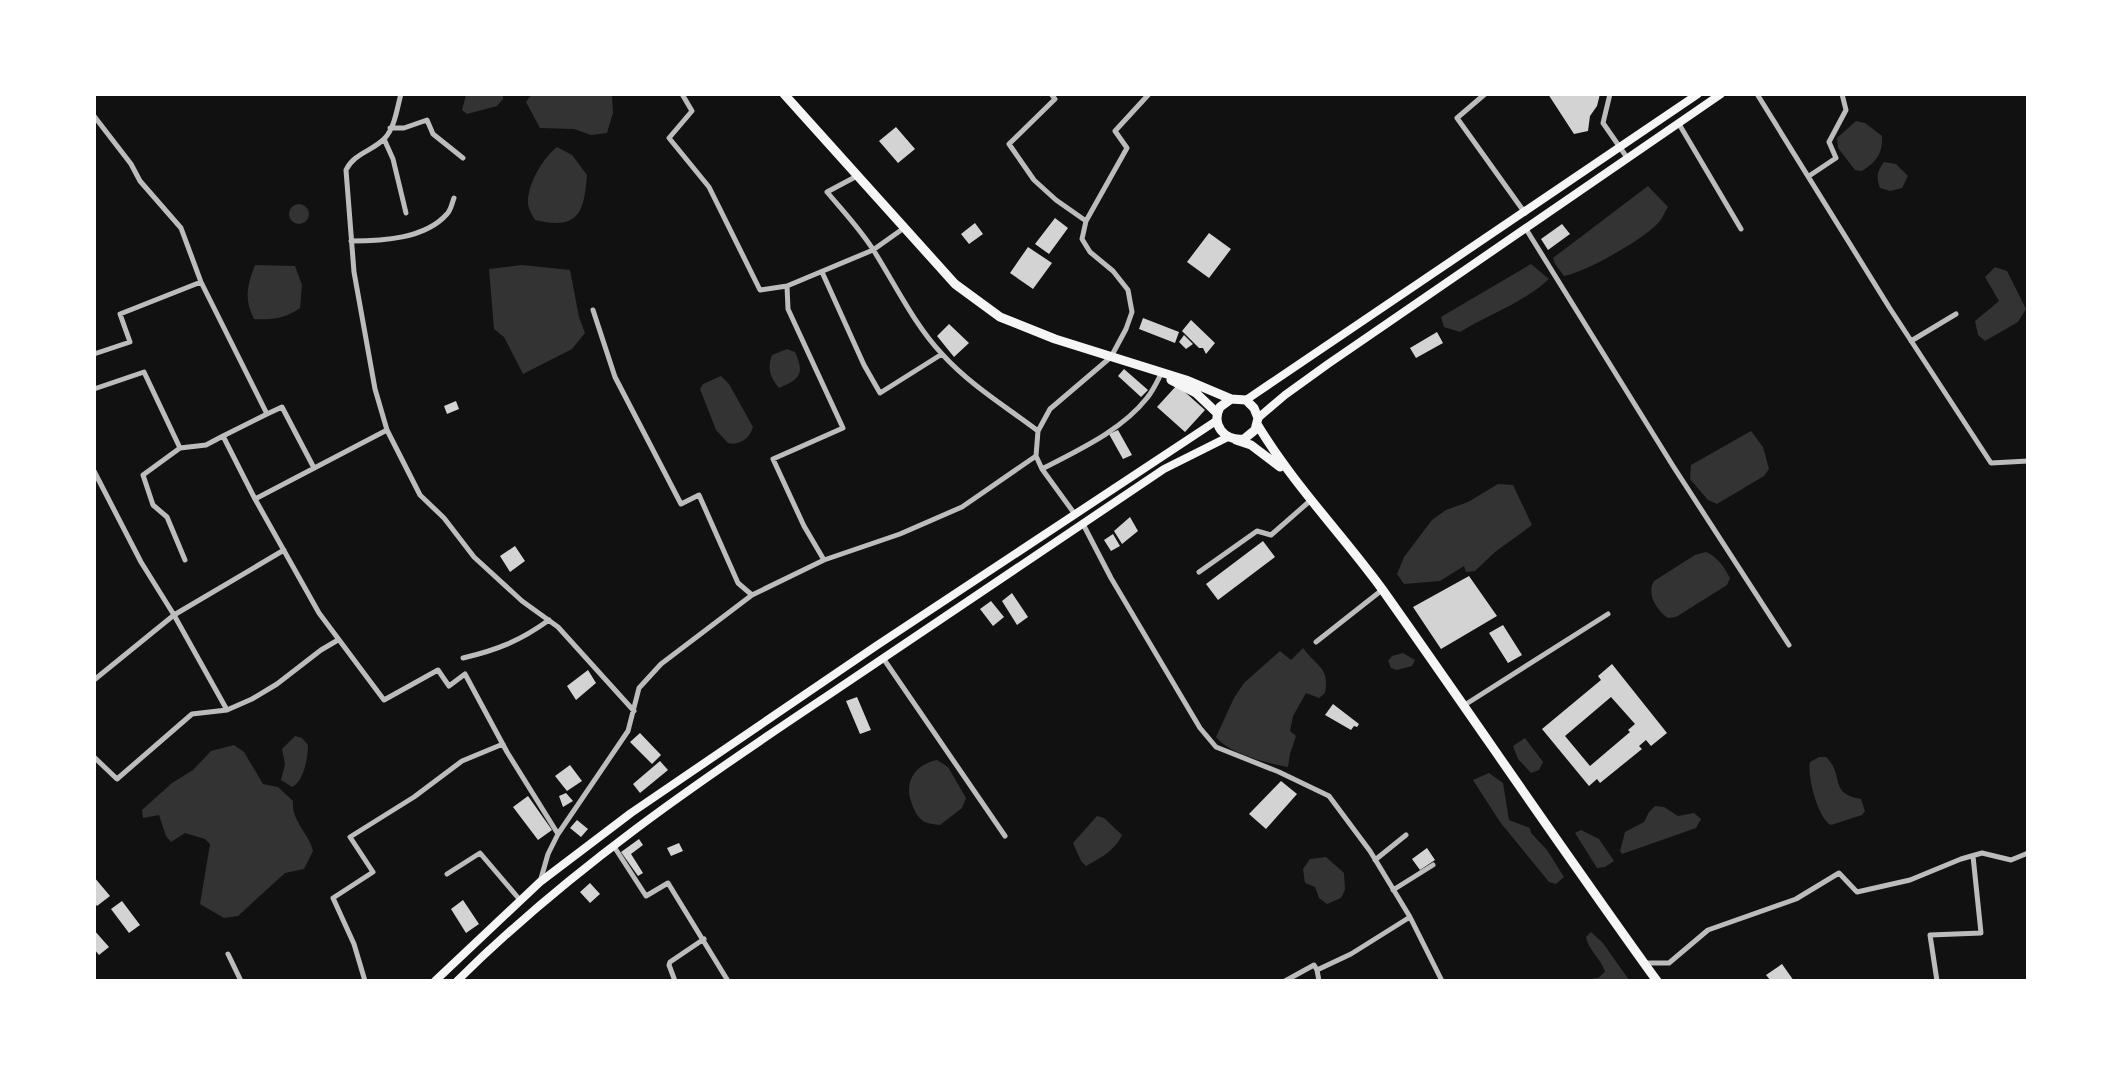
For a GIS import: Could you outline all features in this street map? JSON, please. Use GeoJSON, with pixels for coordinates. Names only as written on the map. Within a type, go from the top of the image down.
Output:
{"type":"FeatureCollection","features":[{"type":"Feature","properties":{"kind":"highway"},"geometry":{"type":"LineString","coordinates":[[784,94],[955,284],[1000,317],[1055,339],[1186,380],[1231,399],[1246,400],[1254,408],[1272,449],[1360,559],[1657,981]]}},
{"type":"Feature","properties":{"kind":"highway"},"geometry":{"type":"LineString","coordinates":[[1159,373],[1196,393],[1217,417],[1220,431],[1251,445],[1292,477]]}},
{"type":"Feature","properties":{"kind":"highway"},"geometry":{"type":"LineString","coordinates":[[1217,417],[1225,402],[1231,399]]}},
{"type":"Feature","properties":{"kind":"highway"},"geometry":{"type":"LineString","coordinates":[[1232,438],[1251,435],[1258,421]]}},
{"type":"Feature","properties":{"kind":"main road"},"geometry":{"type":"LineString","coordinates":[[1246,400],[1525,214],[1698,94]]}},
{"type":"Feature","properties":{"kind":"main road"},"geometry":{"type":"LineString","coordinates":[[1258,421],[1285,395],[1328,364],[1721,94]]}},
{"type":"Feature","properties":{"kind":"main road"},"geometry":{"type":"LineString","coordinates":[[435,981],[540,882],[631,813],[1217,417]]}},
{"type":"Feature","properties":{"kind":"main road"},"geometry":{"type":"LineString","coordinates":[[457,981],[531,911],[613,845],[766,736],[1164,469],[1232,438]]}},
{"type":"Feature","properties":{"kind":"street"},"geometry":{"type":"LineString","coordinates":[[401,94],[384,139],[355,158],[346,170],[354,272],[375,389],[387,430],[420,495],[444,518],[474,557],[522,601],[558,627],[634,710]]}},
{"type":"Feature","properties":{"kind":"street"},"geometry":{"type":"LineString","coordinates":[[682,94],[692,111],[669,138],[709,187],[760,290],[787,286],[822,272],[873,250],[904,228]]}},
{"type":"Feature","properties":{"kind":"street"},"geometry":{"type":"LineString","coordinates":[[1051,94],[1055,99],[1010,144],[1034,180],[1086,221]]}},
{"type":"Feature","properties":{"kind":"street"},"geometry":{"type":"LineString","coordinates":[[1074,513],[1041,469],[1036,456],[1038,431],[1050,409],[1111,357],[1132,312],[1128,290],[1082,239],[1086,221],[1127,148],[1115,131],[1149,94]]}},
{"type":"Feature","properties":{"kind":"street"},"geometry":{"type":"LineString","coordinates":[[1485,94],[1457,117],[1525,214]]}},
{"type":"Feature","properties":{"kind":"street"},"geometry":{"type":"LineString","coordinates":[[1610,94],[1603,123],[1628,159]]}},
{"type":"Feature","properties":{"kind":"street"},"geometry":{"type":"LineString","coordinates":[[1757,94],[1990,463],[2028,461]]}},
{"type":"Feature","properties":{"kind":"street"},"geometry":{"type":"LineString","coordinates":[[1809,176],[1836,158],[1829,142],[1846,110],[1842,94]]}},
{"type":"Feature","properties":{"kind":"street"},"geometry":{"type":"LineString","coordinates":[[94,116],[131,164],[140,181],[181,228],[201,282],[267,414]]}},
{"type":"Feature","properties":{"kind":"street"},"geometry":{"type":"LineString","coordinates":[[390,128],[404,128],[427,120],[433,134],[463,158]]}},
{"type":"Feature","properties":{"kind":"street"},"geometry":{"type":"LineString","coordinates":[[1678,124],[1741,229]]}},
{"type":"Feature","properties":{"kind":"street"},"geometry":{"type":"LineString","coordinates":[[384,139],[393,159],[406,213]]}},
{"type":"Feature","properties":{"kind":"street"},"geometry":{"type":"LineString","coordinates":[[857,176],[827,192],[873,250],[912,313],[942,354],[981,391],[1038,431]]}},
{"type":"Feature","properties":{"kind":"street"},"geometry":{"type":"LineString","coordinates":[[351,241],[384,241],[426,229],[449,213],[454,198]]}},
{"type":"Feature","properties":{"kind":"street"},"geometry":{"type":"LineString","coordinates":[[1526,229],[1673,467],[1789,645]]}},
{"type":"Feature","properties":{"kind":"street"},"geometry":{"type":"LineString","coordinates":[[822,272],[864,365],[880,393],[942,354]]}},
{"type":"Feature","properties":{"kind":"street"},"geometry":{"type":"LineString","coordinates":[[94,354],[130,342],[120,314],[201,282]]}},
{"type":"Feature","properties":{"kind":"street"},"geometry":{"type":"LineString","coordinates":[[787,286],[788,309],[843,428],[773,459],[804,527],[824,560]]}},
{"type":"Feature","properties":{"kind":"street"},"geometry":{"type":"LineString","coordinates":[[593,310],[615,377],[681,504],[699,495],[738,583],[752,594]]}},
{"type":"Feature","properties":{"kind":"street"},"geometry":{"type":"LineString","coordinates":[[1911,341],[1956,314]]}},
{"type":"Feature","properties":{"kind":"street"},"geometry":{"type":"LineString","coordinates":[[94,389],[145,372],[180,447]]}},
{"type":"Feature","properties":{"kind":"street"},"geometry":{"type":"LineString","coordinates":[[1041,469],[1088,444],[1134,413],[1150,396],[1159,373]]}},
{"type":"Feature","properties":{"kind":"street"},"geometry":{"type":"LineString","coordinates":[[186,560],[167,517],[153,505],[143,475],[180,447],[206,445],[282,407],[314,468]]}},
{"type":"Feature","properties":{"kind":"street"},"geometry":{"type":"LineString","coordinates":[[255,499],[387,430]]}},
{"type":"Feature","properties":{"kind":"street"},"geometry":{"type":"LineString","coordinates":[[223,436],[319,613],[384,700],[438,670],[449,686],[465,674],[503,744],[558,834]]}},
{"type":"Feature","properties":{"kind":"street"},"geometry":{"type":"LineString","coordinates":[[540,882],[548,854],[558,834],[628,731],[639,688],[660,664],[752,594],[824,560],[900,534],[962,507],[1036,456]]}},
{"type":"Feature","properties":{"kind":"street"},"geometry":{"type":"LineString","coordinates":[[94,471],[141,562],[227,710]]}},
{"type":"Feature","properties":{"kind":"street"},"geometry":{"type":"LineString","coordinates":[[1199,572],[1257,531],[1271,535],[1311,500]]}},
{"type":"Feature","properties":{"kind":"street"},"geometry":{"type":"LineString","coordinates":[[1083,524],[1111,578],[1200,727],[1216,747],[1279,772],[1329,796],[1375,860],[1410,917],[1442,981]]}},
{"type":"Feature","properties":{"kind":"street"},"geometry":{"type":"LineString","coordinates":[[94,680],[174,615],[284,550]]}},
{"type":"Feature","properties":{"kind":"street"},"geometry":{"type":"LineString","coordinates":[[1316,642],[1382,590]]}},
{"type":"Feature","properties":{"kind":"street"},"geometry":{"type":"LineString","coordinates":[[1463,706],[1608,614]]}},
{"type":"Feature","properties":{"kind":"street"},"geometry":{"type":"LineString","coordinates":[[463,658],[524,638],[549,620]]}},
{"type":"Feature","properties":{"kind":"street"},"geometry":{"type":"LineString","coordinates":[[94,757],[117,779],[192,714],[227,710],[277,684],[338,640]]}},
{"type":"Feature","properties":{"kind":"street"},"geometry":{"type":"LineString","coordinates":[[883,657],[1005,836]]}},
{"type":"Feature","properties":{"kind":"street"},"geometry":{"type":"LineString","coordinates":[[365,981],[354,944],[333,898],[373,873],[350,837],[414,797],[462,761],[503,744]]}},
{"type":"Feature","properties":{"kind":"street"},"geometry":{"type":"LineString","coordinates":[[1375,860],[1406,835]]}},
{"type":"Feature","properties":{"kind":"street"},"geometry":{"type":"LineString","coordinates":[[613,845],[646,896],[668,883],[729,981]]}},
{"type":"Feature","properties":{"kind":"street"},"geometry":{"type":"LineString","coordinates":[[447,874],[480,853],[520,900]]}},
{"type":"Feature","properties":{"kind":"street"},"geometry":{"type":"LineString","coordinates":[[1644,963],[1669,963],[1708,930],[1796,899],[1839,873],[1857,892],[1910,880],[1982,853],[2011,860],[2028,853]]}},
{"type":"Feature","properties":{"kind":"street"},"geometry":{"type":"LineString","coordinates":[[1937,981],[1930,935],[1981,933],[1973,856]]}},
{"type":"Feature","properties":{"kind":"street"},"geometry":{"type":"LineString","coordinates":[[1393,890],[1433,865]]}},
{"type":"Feature","properties":{"kind":"street"},"geometry":{"type":"LineString","coordinates":[[1317,970],[1351,954],[1410,917]]}},
{"type":"Feature","properties":{"kind":"street"},"geometry":{"type":"LineString","coordinates":[[675,981],[670,962],[704,939]]}},
{"type":"Feature","properties":{"kind":"street"},"geometry":{"type":"LineString","coordinates":[[228,954],[241,981]]}},
{"type":"Feature","properties":{"kind":"street"},"geometry":{"type":"LineString","coordinates":[[1285,981],[1314,965],[1319,981]]}},
{"type":"Feature","properties":{"kind":"shaded area"},"geometry":{"type":"Polygon","coordinates":[[[466,95],[503,95],[503,99],[497,106],[467,114],[462,110],[466,95]]]}},
{"type":"Feature","properties":{"kind":"shaded area"},"geometry":{"type":"Polygon","coordinates":[[[531,95],[612,95],[613,113],[607,133],[591,135],[574,129],[540,128],[526,102],[531,95]]]}},
{"type":"Feature","properties":{"kind":"shaded area"},"geometry":{"type":"Polygon","coordinates":[[[1856,121],[1865,123],[1882,136],[1878,157],[1862,171],[1855,170],[1838,148],[1837,138],[1856,121]]]}},
{"type":"Feature","properties":{"kind":"shaded area"},"geometry":{"type":"Polygon","coordinates":[[[557,147],[572,155],[587,175],[584,200],[576,216],[561,223],[549,223],[535,220],[528,197],[541,165],[557,147]]]}},
{"type":"Feature","properties":{"kind":"shaded area"},"geometry":{"type":"Polygon","coordinates":[[[1884,162],[1896,164],[1908,176],[1902,188],[1890,191],[1880,188],[1878,174],[1884,162]]]}},
{"type":"Feature","properties":{"kind":"shaded area"},"geometry":{"type":"Polygon","coordinates":[[[1648,186],[1668,207],[1660,221],[1642,237],[1615,254],[1564,276],[1553,258],[1648,186]]]}},
{"type":"Feature","properties":{"kind":"shaded area"},"geometry":{"type":"Polygon","coordinates":[[[299,204],[306,207],[309,214],[306,221],[299,224],[292,221],[289,214],[292,207],[299,204]]]}},
{"type":"Feature","properties":{"kind":"shaded area"},"geometry":{"type":"Polygon","coordinates":[[[1531,264],[1549,279],[1540,287],[1460,332],[1444,327],[1441,317],[1531,264]]]}},
{"type":"Feature","properties":{"kind":"shaded area"},"geometry":{"type":"Polygon","coordinates":[[[255,265],[295,266],[302,285],[300,308],[278,318],[254,319],[248,292],[255,265]]]}},
{"type":"Feature","properties":{"kind":"shaded area"},"geometry":{"type":"Polygon","coordinates":[[[522,265],[570,270],[579,317],[585,333],[572,349],[523,374],[504,337],[494,329],[489,269],[522,265]]]}},
{"type":"Feature","properties":{"kind":"shaded area"},"geometry":{"type":"Polygon","coordinates":[[[1995,267],[2007,271],[2026,309],[2018,322],[1985,341],[1978,335],[1975,321],[1999,301],[1985,277],[1995,267]]]}},
{"type":"Feature","properties":{"kind":"shaded area"},"geometry":{"type":"Polygon","coordinates":[[[787,349],[795,352],[800,371],[792,382],[779,388],[770,373],[770,360],[772,355],[787,349]]]}},
{"type":"Feature","properties":{"kind":"shaded area"},"geometry":{"type":"Polygon","coordinates":[[[721,376],[729,384],[753,427],[747,438],[737,443],[728,443],[716,430],[700,389],[703,384],[721,376]]]}},
{"type":"Feature","properties":{"kind":"shaded area"},"geometry":{"type":"Polygon","coordinates":[[[1751,431],[1763,447],[1769,469],[1764,476],[1717,504],[1708,500],[1690,479],[1691,465],[1751,431]]]}},
{"type":"Feature","properties":{"kind":"shaded area"},"geometry":{"type":"Polygon","coordinates":[[[1498,484],[1513,485],[1532,525],[1495,552],[1475,571],[1466,572],[1464,566],[1440,581],[1404,584],[1397,574],[1404,557],[1432,520],[1498,484]]]}},
{"type":"Feature","properties":{"kind":"shaded area"},"geometry":{"type":"Polygon","coordinates":[[[1706,552],[1725,570],[1730,578],[1727,585],[1676,617],[1668,618],[1660,611],[1652,597],[1654,581],[1695,555],[1706,552]]]}},
{"type":"Feature","properties":{"kind":"shaded area"},"geometry":{"type":"Polygon","coordinates":[[[1303,648],[1324,672],[1325,693],[1319,698],[1306,693],[1293,716],[1290,731],[1296,736],[1288,767],[1249,757],[1222,743],[1216,737],[1244,683],[1280,651],[1291,660],[1303,648]]]}},
{"type":"Feature","properties":{"kind":"shaded area"},"geometry":{"type":"Polygon","coordinates":[[[1403,653],[1415,660],[1412,666],[1397,670],[1391,668],[1388,661],[1392,656],[1403,653]]]}},
{"type":"Feature","properties":{"kind":"shaded area"},"geometry":{"type":"Polygon","coordinates":[[[295,736],[302,738],[308,745],[308,750],[300,780],[292,787],[281,780],[285,764],[282,749],[295,736]]]}},
{"type":"Feature","properties":{"kind":"shaded area"},"geometry":{"type":"Polygon","coordinates":[[[1525,738],[1543,762],[1539,770],[1531,773],[1518,759],[1513,746],[1525,738]]]}},
{"type":"Feature","properties":{"kind":"shaded area"},"geometry":{"type":"Polygon","coordinates":[[[234,745],[244,752],[263,784],[278,787],[293,801],[297,821],[313,851],[304,869],[285,873],[238,916],[224,918],[200,904],[210,844],[205,839],[185,833],[171,842],[166,836],[159,815],[143,818],[142,810],[172,783],[193,770],[211,751],[234,745]]]}},
{"type":"Feature","properties":{"kind":"shaded area"},"geometry":{"type":"Polygon","coordinates":[[[1826,757],[1832,764],[1844,793],[1861,799],[1865,811],[1862,815],[1831,825],[1826,821],[1814,796],[1810,777],[1810,762],[1826,757]]]}},
{"type":"Feature","properties":{"kind":"shaded area"},"geometry":{"type":"Polygon","coordinates":[[[937,760],[948,767],[966,798],[962,808],[940,825],[927,823],[917,815],[909,794],[911,780],[918,769],[937,760]]]}},
{"type":"Feature","properties":{"kind":"shaded area"},"geometry":{"type":"Polygon","coordinates":[[[1489,773],[1503,783],[1509,820],[1530,828],[1564,877],[1556,884],[1549,882],[1500,822],[1473,780],[1489,773]]]}},
{"type":"Feature","properties":{"kind":"shaded area"},"geometry":{"type":"Polygon","coordinates":[[[1655,806],[1664,807],[1678,816],[1694,813],[1701,819],[1696,828],[1622,854],[1620,851],[1625,832],[1644,822],[1655,806]]]}},
{"type":"Feature","properties":{"kind":"shaded area"},"geometry":{"type":"Polygon","coordinates":[[[1097,816],[1104,818],[1122,835],[1112,849],[1086,866],[1073,843],[1097,816]]]}},
{"type":"Feature","properties":{"kind":"shaded area"},"geometry":{"type":"Polygon","coordinates":[[[1581,830],[1599,839],[1614,861],[1605,867],[1597,868],[1575,833],[1581,830]]]}},
{"type":"Feature","properties":{"kind":"shaded area"},"geometry":{"type":"Polygon","coordinates":[[[1326,857],[1344,873],[1345,890],[1341,898],[1327,904],[1319,898],[1315,887],[1305,883],[1303,869],[1310,859],[1326,857]]]}},
{"type":"Feature","properties":{"kind":"shaded area"},"geometry":{"type":"Polygon","coordinates":[[[1591,932],[1603,943],[1629,980],[1583,980],[1598,978],[1605,972],[1587,942],[1586,937],[1591,932]]]}},
{"type":"Feature","properties":{"kind":"building"},"geometry":{"type":"Polygon","coordinates":[[[1548,94],[1600,94],[1597,106],[1590,116],[1588,131],[1574,134],[1548,94]]]}},
{"type":"Feature","properties":{"kind":"building"},"geometry":{"type":"Polygon","coordinates":[[[896,127],[915,149],[898,163],[879,141],[896,127]]]}},
{"type":"Feature","properties":{"kind":"building"},"geometry":{"type":"Polygon","coordinates":[[[1055,218],[1068,228],[1049,254],[1035,244],[1055,218]]]}},
{"type":"Feature","properties":{"kind":"building"},"geometry":{"type":"Polygon","coordinates":[[[975,223],[983,234],[969,244],[961,234],[975,223]]]}},
{"type":"Feature","properties":{"kind":"building"},"geometry":{"type":"Polygon","coordinates":[[[1562,224],[1570,234],[1548,250],[1541,239],[1562,224]]]}},
{"type":"Feature","properties":{"kind":"building"},"geometry":{"type":"Polygon","coordinates":[[[1209,233],[1231,249],[1209,278],[1187,262],[1209,233]]]}},
{"type":"Feature","properties":{"kind":"building"},"geometry":{"type":"Polygon","coordinates":[[[1028,247],[1052,263],[1033,289],[1010,273],[1028,247]]]}},
{"type":"Feature","properties":{"kind":"building"},"geometry":{"type":"Polygon","coordinates":[[[1143,318],[1179,332],[1175,343],[1139,329],[1143,318]]]}},
{"type":"Feature","properties":{"kind":"building"},"geometry":{"type":"Polygon","coordinates":[[[1191,320],[1215,343],[1206,354],[1203,348],[1199,348],[1182,331],[1191,320]]]}},
{"type":"Feature","properties":{"kind":"building"},"geometry":{"type":"Polygon","coordinates":[[[949,324],[969,343],[954,357],[937,336],[949,324]]]}},
{"type":"Feature","properties":{"kind":"building"},"geometry":{"type":"Polygon","coordinates":[[[1437,332],[1443,343],[1416,358],[1410,348],[1437,332]]]}},
{"type":"Feature","properties":{"kind":"building"},"geometry":{"type":"Polygon","coordinates":[[[1184,335],[1193,344],[1186,349],[1179,342],[1184,335]]]}},
{"type":"Feature","properties":{"kind":"building"},"geometry":{"type":"Polygon","coordinates":[[[1124,369],[1148,390],[1141,397],[1118,376],[1124,369]]]}},
{"type":"Feature","properties":{"kind":"building"},"geometry":{"type":"Polygon","coordinates":[[[1177,385],[1205,410],[1185,432],[1157,407],[1177,385]]]}},
{"type":"Feature","properties":{"kind":"building"},"geometry":{"type":"Polygon","coordinates":[[[456,401],[459,409],[447,414],[444,406],[456,401]]]}},
{"type":"Feature","properties":{"kind":"building"},"geometry":{"type":"Polygon","coordinates":[[[1118,430],[1132,455],[1123,459],[1109,434],[1118,430]]]}},
{"type":"Feature","properties":{"kind":"building"},"geometry":{"type":"Polygon","coordinates":[[[1130,517],[1138,531],[1122,544],[1114,531],[1130,517]]]}},
{"type":"Feature","properties":{"kind":"building"},"geometry":{"type":"Polygon","coordinates":[[[1113,534],[1120,546],[1111,551],[1104,540],[1113,534]]]}},
{"type":"Feature","properties":{"kind":"building"},"geometry":{"type":"Polygon","coordinates":[[[1263,541],[1275,557],[1218,600],[1206,584],[1263,541]]]}},
{"type":"Feature","properties":{"kind":"building"},"geometry":{"type":"Polygon","coordinates":[[[515,546],[525,561],[510,572],[500,556],[515,546]]]}},
{"type":"Feature","properties":{"kind":"building"},"geometry":{"type":"Polygon","coordinates":[[[1469,576],[1497,616],[1441,649],[1413,607],[1469,576]]]}},
{"type":"Feature","properties":{"kind":"building"},"geometry":{"type":"Polygon","coordinates":[[[1012,593],[1028,617],[1017,625],[1002,601],[1012,593]]]}},
{"type":"Feature","properties":{"kind":"building"},"geometry":{"type":"Polygon","coordinates":[[[991,601],[1004,617],[993,626],[980,609],[991,601]]]}},
{"type":"Feature","properties":{"kind":"building"},"geometry":{"type":"Polygon","coordinates":[[[1503,625],[1522,655],[1508,663],[1489,633],[1503,625]]]}},
{"type":"Feature","properties":{"kind":"building"},"geometry":{"type":"Polygon","coordinates":[[[1612,664],[1667,733],[1651,746],[1646,740],[1639,746],[1642,749],[1600,783],[1597,779],[1589,786],[1542,729],[1601,680],[1598,676],[1612,664]],[[1611,697],[1565,736],[1590,766],[1630,732],[1628,730],[1635,724],[1611,697]]]}},
{"type":"Feature","properties":{"kind":"building"},"geometry":{"type":"Polygon","coordinates":[[[588,670],[596,683],[576,700],[567,686],[588,670]]]}},
{"type":"Feature","properties":{"kind":"building"},"geometry":{"type":"Polygon","coordinates":[[[857,697],[871,730],[860,734],[846,701],[857,697]]]}},
{"type":"Feature","properties":{"kind":"building"},"geometry":{"type":"Polygon","coordinates":[[[1333,704],[1359,724],[1357,727],[1354,726],[1351,730],[1325,715],[1333,704]]]}},
{"type":"Feature","properties":{"kind":"building"},"geometry":{"type":"Polygon","coordinates":[[[640,733],[661,755],[652,764],[630,742],[640,733]]]}},
{"type":"Feature","properties":{"kind":"building"},"geometry":{"type":"Polygon","coordinates":[[[660,761],[668,770],[640,793],[633,784],[660,761]]]}},
{"type":"Feature","properties":{"kind":"building"},"geometry":{"type":"Polygon","coordinates":[[[570,765],[582,781],[567,791],[555,776],[570,765]]]}},
{"type":"Feature","properties":{"kind":"building"},"geometry":{"type":"Polygon","coordinates":[[[1281,781],[1297,794],[1266,829],[1249,814],[1281,781]]]}},
{"type":"Feature","properties":{"kind":"building"},"geometry":{"type":"Polygon","coordinates":[[[566,793],[573,801],[563,807],[559,796],[566,793]]]}},
{"type":"Feature","properties":{"kind":"building"},"geometry":{"type":"Polygon","coordinates":[[[528,796],[552,830],[538,840],[513,807],[528,796]]]}},
{"type":"Feature","properties":{"kind":"building"},"geometry":{"type":"Polygon","coordinates":[[[577,820],[588,829],[581,837],[570,828],[577,820]]]}},
{"type":"Feature","properties":{"kind":"building"},"geometry":{"type":"Polygon","coordinates":[[[639,839],[643,845],[631,854],[643,873],[638,876],[621,852],[639,839]]]}},
{"type":"Feature","properties":{"kind":"building"},"geometry":{"type":"Polygon","coordinates":[[[679,843],[683,851],[671,856],[667,848],[679,843]]]}},
{"type":"Feature","properties":{"kind":"building"},"geometry":{"type":"Polygon","coordinates":[[[1427,848],[1435,860],[1420,870],[1412,859],[1427,848]]]}},
{"type":"Feature","properties":{"kind":"building"},"geometry":{"type":"Polygon","coordinates":[[[94,877],[110,896],[97,906],[94,902],[94,877]]]}},
{"type":"Feature","properties":{"kind":"building"},"geometry":{"type":"Polygon","coordinates":[[[590,883],[600,894],[590,903],[580,892],[590,883]]]}},
{"type":"Feature","properties":{"kind":"building"},"geometry":{"type":"Polygon","coordinates":[[[463,900],[479,924],[466,933],[451,909],[463,900]]]}},
{"type":"Feature","properties":{"kind":"building"},"geometry":{"type":"Polygon","coordinates":[[[122,901],[140,925],[129,933],[111,909],[122,901]]]}},
{"type":"Feature","properties":{"kind":"building"},"geometry":{"type":"Polygon","coordinates":[[[94,930],[109,947],[99,955],[94,949],[94,930]]]}},
{"type":"Feature","properties":{"kind":"building"},"geometry":{"type":"Polygon","coordinates":[[[1782,964],[1794,981],[1771,981],[1766,975],[1782,964]]]}}]}
